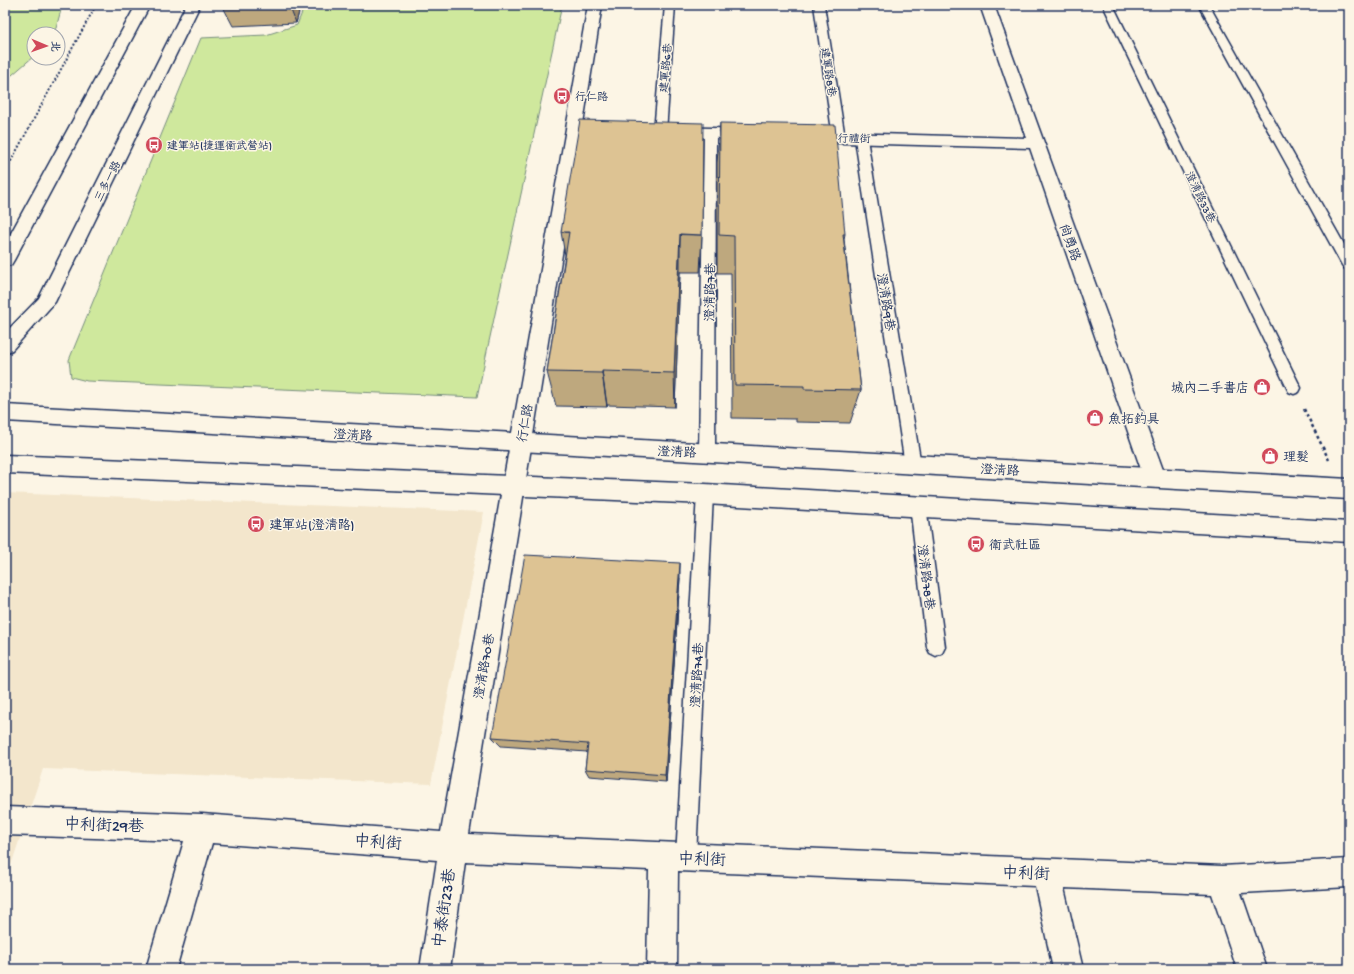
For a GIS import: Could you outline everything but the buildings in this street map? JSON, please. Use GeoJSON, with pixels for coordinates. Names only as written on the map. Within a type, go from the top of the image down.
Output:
{"type":"FeatureCollection","features":[{"type":"Feature","properties":{"kind":"street"},"geometry":{"type":"LineString","coordinates":[[5,260],[143,5]]}},
{"type":"Feature","properties":{"kind":"street","name":"行仁路"},"geometry":{"type":"LineString","coordinates":[[514,485],[520,444],[584,129],[595,5]]}},
{"type":"Feature","properties":{"kind":"street","name":"尚勇路"},"geometry":{"type":"LineString","coordinates":[[987,5],[1155,478]]}},
{"type":"Feature","properties":{"kind":"street","name":"三多一路"},"geometry":{"type":"LineString","coordinates":[[5,345],[46,302],[124,147],[192,6]]}},
{"type":"Feature","properties":{"kind":"street"},"geometry":{"type":"LineString","coordinates":[[652,132],[763,135]]}},
{"type":"Feature","properties":{"kind":"street","name":"行禮街"},"geometry":{"type":"LineString","coordinates":[[793,136],[1036,143]]}},
{"type":"Feature","properties":{"kind":"street","name":"澄清路"},"geometry":{"type":"LineString","coordinates":[[5,413],[520,444],[707,452],[1346,489]]}},
{"type":"Feature","properties":{"kind":"street"},"geometry":{"type":"LineString","coordinates":[[5,464],[705,494],[918,506],[1348,534]]}},
{"type":"Feature","properties":{"kind":"street","name":"澄清路70巷"},"geometry":{"type":"LineString","coordinates":[[452,847],[514,485]]}},
{"type":"Feature","properties":{"kind":"street","name":"中利街29巷"},"geometry":{"type":"LineString","coordinates":[[5,821],[202,828]]}},
{"type":"Feature","properties":{"kind":"street"},"geometry":{"type":"LineString","coordinates":[[161,969],[202,828]]}},
{"type":"Feature","properties":{"kind":"street","name":"中利街"},"geometry":{"type":"LineString","coordinates":[[202,828],[452,847],[1222,880],[1349,873]]}},
{"type":"Feature","properties":{"kind":"street","name":"中泰街23巷"},"geometry":{"type":"LineString","coordinates":[[435,969],[452,847]]}},
{"type":"Feature","properties":{"kind":"street"},"geometry":{"type":"LineString","coordinates":[[662,969],[675,857]]}},
{"type":"Feature","properties":{"kind":"street"},"geometry":{"type":"LineString","coordinates":[[1046,872],[1068,969]]}},
{"type":"Feature","properties":{"kind":"street"},"geometry":{"type":"LineString","coordinates":[[1222,880],[1252,969]]}},
{"type":"Feature","properties":{"kind":"lane","name":"建軍路6巷"},"geometry":{"type":"LineString","coordinates":[[652,132],[670,5]]}},
{"type":"Feature","properties":{"kind":"lane","name":"建軍路8巷"},"geometry":{"type":"LineString","coordinates":[[819,5],[839,138]]}},
{"type":"Feature","properties":{"kind":"lane","name":"澄清路33巷"},"geometry":{"type":"LineString","coordinates":[[1108,5],[1294,388]]}},
{"type":"Feature","properties":{"kind":"lane"},"geometry":{"type":"LineString","coordinates":[[1204,5],[1349,265]]}},
{"type":"Feature","properties":{"kind":"lane","name":"澄清路7巷"},"geometry":{"type":"LineString","coordinates":[[707,452],[710,133]]}},
{"type":"Feature","properties":{"kind":"lane","name":"澄清路9巷"},"geometry":{"type":"LineString","coordinates":[[861,138],[913,465]]}},
{"type":"Feature","properties":{"kind":"lane","name":"澄清路74巷"},"geometry":{"type":"LineString","coordinates":[[675,857],[705,494]]}},
{"type":"Feature","properties":{"kind":"lane","name":"澄清路78巷"},"geometry":{"type":"LineString","coordinates":[[918,506],[936,647]]}},
{"type":"Feature","properties":{"kind":"path"},"geometry":{"type":"LineString","coordinates":[[5,172],[96,5]]}},
{"type":"Feature","properties":{"kind":"path"},"geometry":{"type":"LineString","coordinates":[[1294,388],[1346,489]]}},
{"type":"Feature","properties":{"kind":"shaded area"},"geometry":{"type":"Polygon","coordinates":[[[5,493],[484,512],[431,784],[43,769],[5,883],[5,493]]]}},
{"type":"Feature","properties":{"kind":"green space"},"geometry":{"type":"Polygon","coordinates":[[[5,5],[54,5],[61,10],[57,26],[26,26],[26,63],[5,81],[5,5]]]}},
{"type":"Feature","properties":{"kind":"green space"},"geometry":{"type":"Polygon","coordinates":[[[305,5],[562,5],[477,397],[87,381],[71,377],[69,360],[201,38],[266,35],[297,25],[305,5]]]}},
{"type":"Feature","properties":{"kind":"place","name":"行仁路"},"geometry":{"type":"Point","coordinates":[562,96]}},
{"type":"Feature","properties":{"kind":"place","name":"建軍站(捷運衛武營站)"},"geometry":{"type":"Point","coordinates":[154,145]}},
{"type":"Feature","properties":{"kind":"place","name":"城內二手書店"},"geometry":{"type":"Point","coordinates":[1262,387]}},
{"type":"Feature","properties":{"kind":"place","name":"魚拓釣具"},"geometry":{"type":"Point","coordinates":[1095,418]}},
{"type":"Feature","properties":{"kind":"place","name":"理髮"},"geometry":{"type":"Point","coordinates":[1270,456]}},
{"type":"Feature","properties":{"kind":"place","name":"建軍站(澄清路)"},"geometry":{"type":"Point","coordinates":[256,524]}},
{"type":"Feature","properties":{"kind":"place","name":"衛武社區"},"geometry":{"type":"Point","coordinates":[976,544]}}]}
